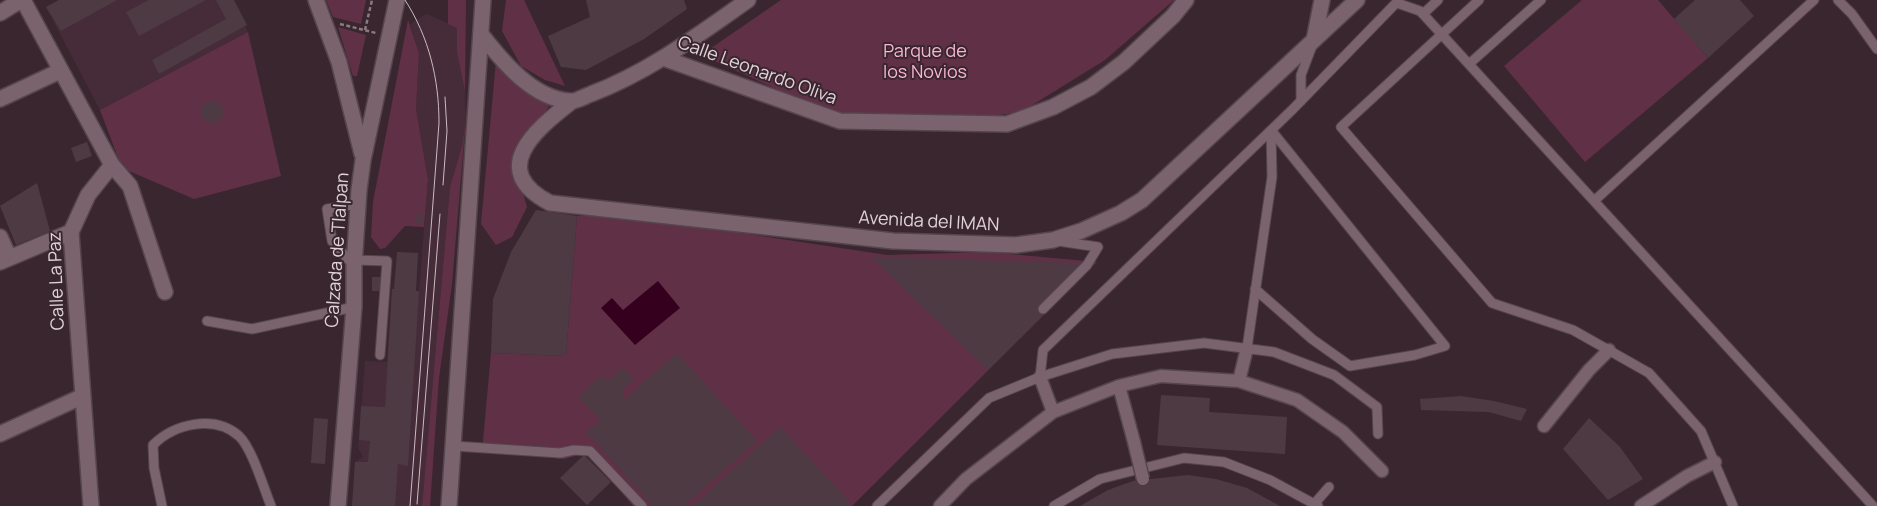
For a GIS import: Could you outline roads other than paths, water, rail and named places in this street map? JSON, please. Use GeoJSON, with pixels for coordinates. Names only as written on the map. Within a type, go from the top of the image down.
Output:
{"type":"FeatureCollection","features":[{"type":"Feature","properties":{"kind":"street"},"geometry":{"type":"LineString","coordinates":[[0,13],[22,0],[112,165],[130,186],[165,292]]}},
{"type":"Feature","properties":{"kind":"street"},"geometry":{"type":"LineString","coordinates":[[316,0],[352,110],[363,160]]}},
{"type":"Feature","properties":{"kind":"street","name":"Calzada de Tlalpan"},"geometry":{"type":"LineString","coordinates":[[338,506],[354,307],[354,263],[358,204],[363,160],[398,0]]}},
{"type":"Feature","properties":{"kind":"street"},"geometry":{"type":"LineString","coordinates":[[449,506],[483,0]]}},
{"type":"Feature","properties":{"kind":"street","name":"Avenida del IMAN"},"geometry":{"type":"LineString","coordinates":[[748,0],[663,58],[616,85],[571,102],[540,126],[528,142],[520,160],[520,172],[526,184],[535,195],[550,203],[893,241],[1016,245],[1053,240],[1104,222],[1142,200],[1357,0]]}},
{"type":"Feature","properties":{"kind":"street","name":"Calle Leonardo Oliva"},"geometry":{"type":"LineString","coordinates":[[663,58],[840,121],[1007,124],[1053,107],[1091,88],[1124,62],[1173,16],[1186,0]]}},
{"type":"Feature","properties":{"kind":"street"},"geometry":{"type":"LineString","coordinates":[[1314,40],[1322,0]]}},
{"type":"Feature","properties":{"kind":"street"},"geometry":{"type":"LineString","coordinates":[[481,34],[496,52],[531,86],[549,95],[571,102]]}},
{"type":"Feature","properties":{"kind":"street"},"geometry":{"type":"LineString","coordinates":[[0,99],[60,71]]}},
{"type":"Feature","properties":{"kind":"street","name":"Calle La Paz"},"geometry":{"type":"LineString","coordinates":[[91,506],[81,397],[71,232],[88,195],[112,165]]}},
{"type":"Feature","properties":{"kind":"street"},"geometry":{"type":"LineString","coordinates":[[0,237],[5,259],[71,232]]}},
{"type":"Feature","properties":{"kind":"street"},"geometry":{"type":"LineString","coordinates":[[1239,381],[1247,348]]}},
{"type":"Feature","properties":{"kind":"street"},"geometry":{"type":"LineString","coordinates":[[1544,426],[1589,370],[1609,350]]}},
{"type":"Feature","properties":{"kind":"street"},"geometry":{"type":"LineString","coordinates":[[940,506],[966,479],[1054,412],[1118,386],[1161,376],[1239,381],[1297,400],[1343,432],[1382,471]]}},
{"type":"Feature","properties":{"kind":"street"},"geometry":{"type":"LineString","coordinates":[[1040,377],[1054,412]]}},
{"type":"Feature","properties":{"kind":"street"},"geometry":{"type":"LineString","coordinates":[[1118,386],[1143,479]]}},
{"type":"Feature","properties":{"kind":"street"},"geometry":{"type":"LineString","coordinates":[[0,434],[81,397]]}},
{"type":"Feature","properties":{"kind":"street"},"geometry":{"type":"LineString","coordinates":[[1640,506],[1687,476],[1715,462]]}},
{"type":"Feature","properties":{"kind":"lane"},"geometry":{"type":"LineString","coordinates":[[1423,14],[1438,0]]}},
{"type":"Feature","properties":{"kind":"lane"},"geometry":{"type":"LineString","coordinates":[[1480,0],[1341,127],[1492,303],[1573,330],[1649,373],[1701,430],[1733,506]]}},
{"type":"Feature","properties":{"kind":"lane"},"geometry":{"type":"LineString","coordinates":[[1469,64],[1541,0]]}},
{"type":"Feature","properties":{"kind":"lane"},"geometry":{"type":"LineString","coordinates":[[1594,200],[1814,0]]}},
{"type":"Feature","properties":{"kind":"lane"},"geometry":{"type":"LineString","coordinates":[[1838,0],[1852,14],[1877,49]]}},
{"type":"Feature","properties":{"kind":"lane"},"geometry":{"type":"LineString","coordinates":[[1040,377],[1043,350],[1301,101],[1398,1],[1423,14],[1873,506]]}},
{"type":"Feature","properties":{"kind":"lane"},"geometry":{"type":"LineString","coordinates":[[1301,101],[1301,75],[1314,40]]}},
{"type":"Feature","properties":{"kind":"lane"},"geometry":{"type":"LineString","coordinates":[[1247,348],[1272,177],[1271,130]]}},
{"type":"Feature","properties":{"kind":"lane"},"geometry":{"type":"LineString","coordinates":[[1255,289],[1312,339],[1350,366],[1415,355],[1445,346],[1271,130]]}},
{"type":"Feature","properties":{"kind":"lane"},"geometry":{"type":"LineString","coordinates":[[358,204],[327,210],[332,241],[354,263],[387,260],[380,355]]}},
{"type":"Feature","properties":{"kind":"lane"},"geometry":{"type":"LineString","coordinates":[[1043,310],[1087,265],[1098,247],[1053,240]]}},
{"type":"Feature","properties":{"kind":"lane"},"geometry":{"type":"LineString","coordinates":[[207,321],[252,330],[354,307]]}},
{"type":"Feature","properties":{"kind":"lane"},"geometry":{"type":"LineString","coordinates":[[877,506],[989,398],[1040,377],[1112,354],[1204,343],[1274,352],[1334,375],[1377,407],[1378,434]]}},
{"type":"Feature","properties":{"kind":"lane"},"geometry":{"type":"LineString","coordinates":[[162,506],[154,468],[153,446],[165,434],[195,423],[220,425],[240,437],[254,462],[271,506]]}},
{"type":"Feature","properties":{"kind":"lane"},"geometry":{"type":"LineString","coordinates":[[454,446],[560,453],[574,450],[590,452],[642,506]]}},
{"type":"Feature","properties":{"kind":"lane"},"geometry":{"type":"LineString","coordinates":[[1054,506],[1100,479],[1184,458],[1224,462],[1270,480],[1316,504],[1329,486]]}},
{"type":"Feature","properties":{"kind":"tram line"},"geometry":{"type":"LineString","coordinates":[[405,0],[420,29],[431,59],[439,107],[410,506]]}},
{"type":"Feature","properties":{"kind":"tram line"},"geometry":{"type":"LineString","coordinates":[[443,185],[447,131],[445,97]]}},
{"type":"Feature","properties":{"kind":"tram line"},"geometry":{"type":"LineString","coordinates":[[417,504],[440,214]]}},
{"type":"Feature","properties":{"kind":"park label","name":"Parque de los Novios"},"geometry":{"type":"Point","coordinates":[925,62]}}]}
